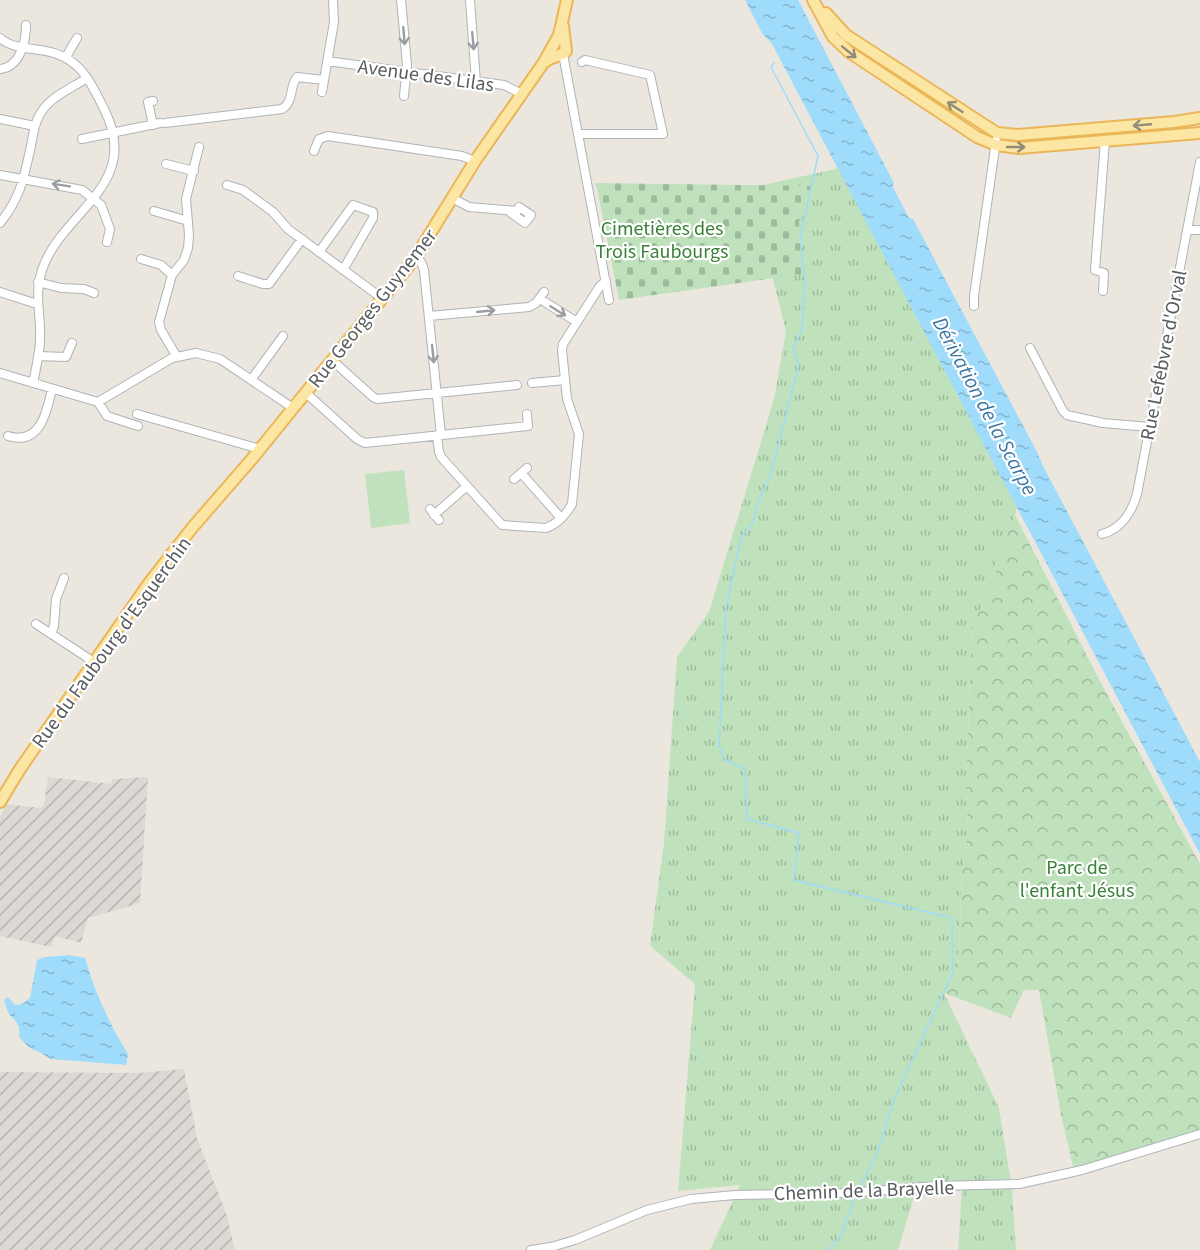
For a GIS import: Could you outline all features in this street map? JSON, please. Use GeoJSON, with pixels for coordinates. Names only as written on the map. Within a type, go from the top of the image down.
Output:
{"type":"FeatureCollection","features":[{"type":"Feature","properties":{"kind":"main road"},"geometry":{"type":"LineString","coordinates":[[559,48],[567,0]]}},
{"type":"Feature","properties":{"kind":"main road"},"geometry":{"type":"LineString","coordinates":[[813,0],[834,37],[849,52],[978,137],[996,145],[1019,148],[1200,133]]}},
{"type":"Feature","properties":{"kind":"main road"},"geometry":{"type":"LineString","coordinates":[[819,0],[830,19],[846,36],[997,133],[1018,135],[1200,118]]}},
{"type":"Feature","properties":{"kind":"main road","name":"Rue Georges Guynemer"},"geometry":{"type":"LineString","coordinates":[[228,486],[416,258],[475,161],[544,62],[559,48]]}},
{"type":"Feature","properties":{"kind":"main road","name":"Rue du Faubourg d'Esquerchin"},"geometry":{"type":"LineString","coordinates":[[0,802],[20,769],[156,574],[228,486]]}},
{"type":"Feature","properties":{"kind":"street"},"geometry":{"type":"LineString","coordinates":[[321,92],[334,22],[333,0]]}},
{"type":"Feature","properties":{"kind":"street"},"geometry":{"type":"LineString","coordinates":[[401,0],[406,72],[404,96]]}},
{"type":"Feature","properties":{"kind":"street"},"geometry":{"type":"LineString","coordinates":[[470,0],[476,82]]}},
{"type":"Feature","properties":{"kind":"street"},"geometry":{"type":"LineString","coordinates":[[0,69],[12,64],[24,47],[26,26]]}},
{"type":"Feature","properties":{"kind":"street"},"geometry":{"type":"LineString","coordinates":[[0,38],[11,44],[50,51],[66,57],[80,69],[107,116],[114,149],[110,171],[105,182],[95,199],[49,253],[38,282],[37,304],[40,335],[33,383]]}},
{"type":"Feature","properties":{"kind":"street"},"geometry":{"type":"LineString","coordinates":[[66,57],[77,38]]}},
{"type":"Feature","properties":{"kind":"street"},"geometry":{"type":"LineString","coordinates":[[559,48],[578,134],[609,300]]}},
{"type":"Feature","properties":{"kind":"street"},"geometry":{"type":"LineString","coordinates":[[578,134],[663,135],[650,75],[585,60],[582,62]]}},
{"type":"Feature","properties":{"kind":"street","name":"Avenue des Lilas"},"geometry":{"type":"LineString","coordinates":[[327,61],[507,86],[522,94]]}},
{"type":"Feature","properties":{"kind":"street"},"geometry":{"type":"LineString","coordinates":[[82,139],[159,124],[282,109],[288,104],[293,82],[297,77],[324,80]]}},
{"type":"Feature","properties":{"kind":"street"},"geometry":{"type":"LineString","coordinates":[[0,223],[15,203],[24,179],[40,113],[49,103],[87,78]]}},
{"type":"Feature","properties":{"kind":"street"},"geometry":{"type":"LineString","coordinates":[[153,101],[148,102],[159,124]]}},
{"type":"Feature","properties":{"kind":"street"},"geometry":{"type":"LineString","coordinates":[[0,119],[35,126]]}},
{"type":"Feature","properties":{"kind":"street"},"geometry":{"type":"LineString","coordinates":[[974,306],[997,133]]}},
{"type":"Feature","properties":{"kind":"street"},"geometry":{"type":"LineString","coordinates":[[314,151],[319,139],[328,136],[462,156],[475,161]]}},
{"type":"Feature","properties":{"kind":"street"},"geometry":{"type":"LineString","coordinates":[[1102,291],[1104,273],[1095,270],[1105,141]]}},
{"type":"Feature","properties":{"kind":"street"},"geometry":{"type":"LineString","coordinates":[[177,357],[161,330],[159,322],[172,274],[183,260],[188,248],[186,199],[199,147]]}},
{"type":"Feature","properties":{"kind":"street","name":"Rue Lefebvre d'Orval"},"geometry":{"type":"LineString","coordinates":[[1102,534],[1118,526],[1133,505],[1137,494],[1200,162]]}},
{"type":"Feature","properties":{"kind":"street"},"geometry":{"type":"LineString","coordinates":[[166,164],[194,171]]}},
{"type":"Feature","properties":{"kind":"street"},"geometry":{"type":"LineString","coordinates":[[0,175],[78,188],[100,203],[110,229],[107,242]]}},
{"type":"Feature","properties":{"kind":"street"},"geometry":{"type":"LineString","coordinates":[[227,185],[243,190],[273,212],[285,226],[383,299]]}},
{"type":"Feature","properties":{"kind":"street"},"geometry":{"type":"LineString","coordinates":[[452,198],[471,208],[507,210]]}},
{"type":"Feature","properties":{"kind":"street"},"geometry":{"type":"LineString","coordinates":[[320,252],[353,205],[373,212],[374,218],[344,270]]}},
{"type":"Feature","properties":{"kind":"street"},"geometry":{"type":"LineString","coordinates":[[154,211],[188,221]]}},
{"type":"Feature","properties":{"kind":"street"},"geometry":{"type":"LineString","coordinates":[[1187,230],[1200,230]]}},
{"type":"Feature","properties":{"kind":"street"},"geometry":{"type":"LineString","coordinates":[[238,276],[269,284],[302,239]]}},
{"type":"Feature","properties":{"kind":"street"},"geometry":{"type":"LineString","coordinates":[[416,258],[421,262],[424,270],[437,393],[440,455],[497,521],[505,526],[546,528],[561,518],[572,504],[579,434],[567,402],[562,347],[600,286],[606,281]]}},
{"type":"Feature","properties":{"kind":"street"},"geometry":{"type":"LineString","coordinates":[[141,259],[161,265],[172,274]]}},
{"type":"Feature","properties":{"kind":"street"},"geometry":{"type":"LineString","coordinates":[[38,282],[61,288],[84,289],[94,293]]}},
{"type":"Feature","properties":{"kind":"street"},"geometry":{"type":"LineString","coordinates":[[0,292],[37,304]]}},
{"type":"Feature","properties":{"kind":"street"},"geometry":{"type":"LineString","coordinates":[[429,316],[529,307],[542,296],[577,322]]}},
{"type":"Feature","properties":{"kind":"street"},"geometry":{"type":"LineString","coordinates":[[251,380],[283,336]]}},
{"type":"Feature","properties":{"kind":"street"},"geometry":{"type":"LineString","coordinates":[[38,356],[66,357],[72,343]]}},
{"type":"Feature","properties":{"kind":"street"},"geometry":{"type":"LineString","coordinates":[[1030,348],[1067,415],[1110,424],[1149,427]]}},
{"type":"Feature","properties":{"kind":"street"},"geometry":{"type":"LineString","coordinates":[[98,402],[177,357],[196,353],[210,355],[224,362],[293,408]]}},
{"type":"Feature","properties":{"kind":"street"},"geometry":{"type":"LineString","coordinates":[[333,361],[375,398],[517,385]]}},
{"type":"Feature","properties":{"kind":"street"},"geometry":{"type":"LineString","coordinates":[[0,373],[98,402],[107,416],[138,426]]}},
{"type":"Feature","properties":{"kind":"street"},"geometry":{"type":"LineString","coordinates":[[532,383],[565,380]]}},
{"type":"Feature","properties":{"kind":"street"},"geometry":{"type":"LineString","coordinates":[[9,436],[27,437],[36,431],[47,411],[52,389]]}},
{"type":"Feature","properties":{"kind":"street"},"geometry":{"type":"LineString","coordinates":[[306,393],[362,442],[528,426],[527,414]]}},
{"type":"Feature","properties":{"kind":"street"},"geometry":{"type":"LineString","coordinates":[[137,414],[260,449]]}},
{"type":"Feature","properties":{"kind":"street"},"geometry":{"type":"LineString","coordinates":[[521,474],[561,518]]}},
{"type":"Feature","properties":{"kind":"street"},"geometry":{"type":"LineString","coordinates":[[434,515],[466,486]]}},
{"type":"Feature","properties":{"kind":"street"},"geometry":{"type":"LineString","coordinates":[[51,634],[54,626],[56,599],[64,578]]}},
{"type":"Feature","properties":{"kind":"street"},"geometry":{"type":"LineString","coordinates":[[36,624],[94,662]]}},
{"type":"Feature","properties":{"kind":"street","name":"Chemin de la Brayelle"},"geometry":{"type":"LineString","coordinates":[[531,1250],[575,1240],[647,1210],[691,1199],[735,1195],[848,1193],[937,1186],[1019,1184],[1082,1170],[1200,1134]]}},
{"type":"Feature","properties":{"kind":"shaded area"},"geometry":{"type":"Polygon","coordinates":[[[48,777],[112,784],[112,779],[148,777],[140,903],[88,918],[81,943],[55,936],[51,947],[0,936],[0,817],[6,804],[41,808],[44,805],[48,777]]]}},
{"type":"Feature","properties":{"kind":"shaded area"},"geometry":{"type":"Polygon","coordinates":[[[184,1069],[197,1138],[227,1216],[235,1250],[0,1250],[0,1072],[138,1073],[184,1069]]]}},
{"type":"Feature","properties":{"kind":"green space"},"geometry":{"type":"Polygon","coordinates":[[[872,161],[1030,463],[1015,515],[997,561],[994,589],[972,622],[966,792],[968,828],[962,871],[959,952],[944,993],[999,1108],[1012,1188],[1016,1250],[958,1250],[962,1190],[914,1197],[898,1250],[710,1250],[740,1185],[678,1191],[695,984],[650,946],[664,843],[677,657],[709,612],[774,399],[786,331],[750,188],[872,161]]]}},
{"type":"Feature","properties":{"kind":"green space","name":"Cimetières des Trois Faubourgs"},"geometry":{"type":"Polygon","coordinates":[[[596,183],[812,186],[799,221],[802,274],[619,300],[596,183]]]}},
{"type":"Feature","properties":{"kind":"green space"},"geometry":{"type":"Polygon","coordinates":[[[404,470],[410,523],[371,528],[365,474],[404,470]]]}},
{"type":"Feature","properties":{"kind":"green space","name":"Parc de l'enfant Jésus"},"geometry":{"type":"Polygon","coordinates":[[[1015,515],[1102,685],[1200,864],[1200,1132],[1074,1170],[1061,1115],[1039,990],[1024,990],[1011,1018],[944,993],[959,952],[962,871],[968,828],[966,792],[972,622],[994,589],[997,561],[1015,515]]]}},
{"type":"Feature","properties":{"kind":"water","name":"Dérivation de la Scarpe"},"geometry":{"type":"Polygon","coordinates":[[[745,0],[798,0],[894,183],[893,187],[909,218],[913,219],[1200,762],[1200,854],[772,44],[762,33],[745,0]]]}},
{"type":"Feature","properties":{"kind":"water"},"geometry":{"type":"Polygon","coordinates":[[[69,955],[85,958],[103,1008],[128,1054],[126,1065],[50,1059],[30,1048],[19,1036],[19,1026],[9,1013],[4,1000],[8,997],[15,1005],[22,1004],[30,998],[37,960],[69,955]]]}},
{"type":"Feature","properties":{"kind":"waterway"},"geometry":{"type":"LineString","coordinates":[[774,63],[771,67],[818,156],[800,238],[805,282],[802,329],[793,350],[799,364],[771,473],[758,503],[753,522],[741,538],[726,608],[719,746],[725,760],[745,769],[747,819],[799,833],[794,880],[952,918],[953,972],[894,1100],[878,1151],[860,1187]]}},
{"type":"Feature","properties":{"kind":"waterway"},"geometry":{"type":"LineString","coordinates":[[829,1250],[841,1236],[855,1197]]}}]}
